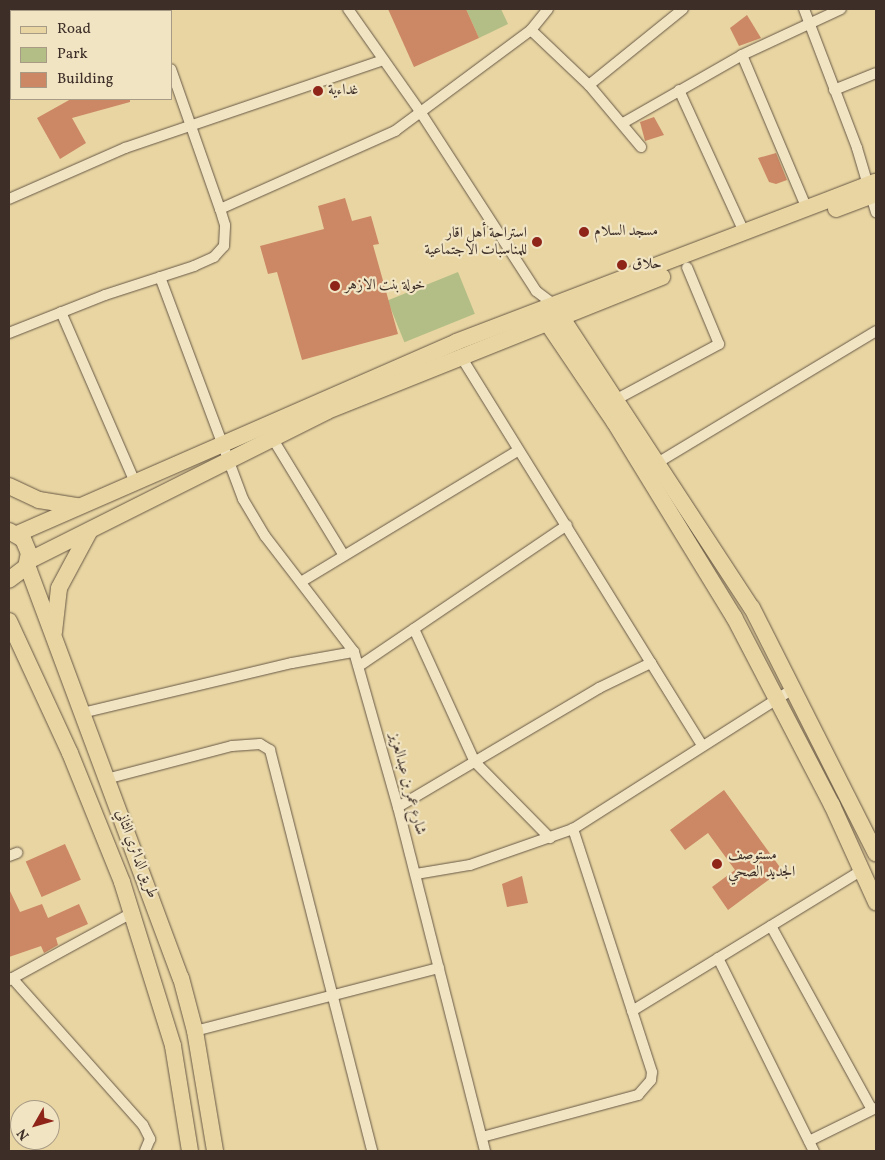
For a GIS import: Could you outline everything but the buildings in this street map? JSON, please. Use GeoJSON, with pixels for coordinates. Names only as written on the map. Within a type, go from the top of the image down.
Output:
{"type":"FeatureCollection","features":[{"type":"Feature","properties":{"kind":"main road"},"geometry":{"type":"LineString","coordinates":[[9,580],[21,574],[28,563],[223,452],[550,313],[745,234],[807,209],[873,189]]}},
{"type":"Feature","properties":{"kind":"main road"},"geometry":{"type":"LineString","coordinates":[[12,530],[83,505],[135,482],[271,436],[550,313],[687,268],[873,189]]}},
{"type":"Feature","properties":{"kind":"main road"},"geometry":{"type":"LineString","coordinates":[[550,313],[617,399],[752,608],[876,854]]}},
{"type":"Feature","properties":{"kind":"main road"},"geometry":{"type":"LineString","coordinates":[[550,313],[620,432],[734,616],[778,698],[876,902]]}},
{"type":"Feature","properties":{"kind":"main road"},"geometry":{"type":"LineString","coordinates":[[9,486],[39,500],[83,505]]}},
{"type":"Feature","properties":{"kind":"main road"},"geometry":{"type":"LineString","coordinates":[[54,636],[59,588],[80,544],[93,527]]}},
{"type":"Feature","properties":{"kind":"main road","name":"طريق الدائري الثاني"},"geometry":{"type":"LineString","coordinates":[[12,530],[27,546],[28,563],[54,636],[170,946],[195,1031],[215,1151]]}},
{"type":"Feature","properties":{"kind":"main road","name":"طريق الدائري الثاني"},"geometry":{"type":"LineString","coordinates":[[9,622],[76,766],[146,953],[173,1046],[190,1151]]}},
{"type":"Feature","properties":{"kind":"main road"},"geometry":{"type":"LineString","coordinates":[[146,953],[170,946]]}},
{"type":"Feature","properties":{"kind":"street"},"geometry":{"type":"LineString","coordinates":[[348,9],[421,113],[550,313]]}},
{"type":"Feature","properties":{"kind":"street"},"geometry":{"type":"LineString","coordinates":[[220,209],[395,131],[531,30],[548,9]]}},
{"type":"Feature","properties":{"kind":"street"},"geometry":{"type":"LineString","coordinates":[[589,85],[683,9]]}},
{"type":"Feature","properties":{"kind":"street"},"geometry":{"type":"LineString","coordinates":[[804,9],[808,24],[873,189],[876,212]]}},
{"type":"Feature","properties":{"kind":"street"},"geometry":{"type":"LineString","coordinates":[[623,124],[742,55],[841,9]]}},
{"type":"Feature","properties":{"kind":"street"},"geometry":{"type":"LineString","coordinates":[[531,30],[589,85],[641,147]]}},
{"type":"Feature","properties":{"kind":"street"},"geometry":{"type":"LineString","coordinates":[[742,55],[807,209]]}},
{"type":"Feature","properties":{"kind":"street"},"geometry":{"type":"LineString","coordinates":[[9,199],[80,166],[190,124],[382,60]]}},
{"type":"Feature","properties":{"kind":"street"},"geometry":{"type":"LineString","coordinates":[[9,333],[61,312],[202,263],[219,252],[225,238],[220,209],[172,72]]}},
{"type":"Feature","properties":{"kind":"street"},"geometry":{"type":"LineString","coordinates":[[834,90],[876,73]]}},
{"type":"Feature","properties":{"kind":"street"},"geometry":{"type":"LineString","coordinates":[[679,90],[745,234]]}},
{"type":"Feature","properties":{"kind":"street"},"geometry":{"type":"LineString","coordinates":[[617,399],[718,344],[687,268]]}},
{"type":"Feature","properties":{"kind":"street","name":"شارع عمر بن عبدالعزيز"},"geometry":{"type":"LineString","coordinates":[[160,277],[223,452],[264,536],[354,652],[416,874],[485,1151]]}},
{"type":"Feature","properties":{"kind":"street"},"geometry":{"type":"LineString","coordinates":[[61,312],[135,482]]}},
{"type":"Feature","properties":{"kind":"street"},"geometry":{"type":"LineString","coordinates":[[659,462],[876,331]]}},
{"type":"Feature","properties":{"kind":"street"},"geometry":{"type":"LineString","coordinates":[[460,354],[517,451],[567,525],[702,746]]}},
{"type":"Feature","properties":{"kind":"street"},"geometry":{"type":"LineString","coordinates":[[271,436],[343,554]]}},
{"type":"Feature","properties":{"kind":"street"},"geometry":{"type":"LineString","coordinates":[[301,582],[343,554],[517,451]]}},
{"type":"Feature","properties":{"kind":"street"},"geometry":{"type":"LineString","coordinates":[[359,666],[567,525]]}},
{"type":"Feature","properties":{"kind":"street"},"geometry":{"type":"LineString","coordinates":[[414,629],[475,762],[550,838]]}},
{"type":"Feature","properties":{"kind":"street"},"geometry":{"type":"LineString","coordinates":[[82,713],[292,663],[354,652]]}},
{"type":"Feature","properties":{"kind":"street"},"geometry":{"type":"LineString","coordinates":[[398,807],[598,688],[651,663]]}},
{"type":"Feature","properties":{"kind":"street"},"geometry":{"type":"LineString","coordinates":[[416,874],[470,864],[573,829],[794,688]]}},
{"type":"Feature","properties":{"kind":"street"},"geometry":{"type":"LineString","coordinates":[[106,779],[232,746],[267,747],[273,756],[335,996],[372,1151]]}},
{"type":"Feature","properties":{"kind":"street"},"geometry":{"type":"LineString","coordinates":[[482,1137],[644,1091],[652,1072],[573,829]]}},
{"type":"Feature","properties":{"kind":"street"},"geometry":{"type":"LineString","coordinates":[[632,1011],[862,870]]}},
{"type":"Feature","properties":{"kind":"street"},"geometry":{"type":"LineString","coordinates":[[132,913],[10,979],[143,1125],[150,1139],[145,1151]]}},
{"type":"Feature","properties":{"kind":"street"},"geometry":{"type":"LineString","coordinates":[[771,926],[874,1108],[809,1140]]}},
{"type":"Feature","properties":{"kind":"street"},"geometry":{"type":"LineString","coordinates":[[718,958],[814,1151]]}},
{"type":"Feature","properties":{"kind":"street"},"geometry":{"type":"LineString","coordinates":[[195,1031],[439,968]]}},
{"type":"Feature","properties":{"kind":"green space"},"geometry":{"type":"Polygon","coordinates":[[[466,9],[501,9],[508,24],[479,38],[466,9]]]}},
{"type":"Feature","properties":{"kind":"green space"},"geometry":{"type":"Polygon","coordinates":[[[458,272],[475,314],[404,342],[388,300],[458,272]]]}},
{"type":"Feature","properties":{"kind":"place","name":"غداءية"},"geometry":{"type":"Point","coordinates":[318,91]}},
{"type":"Feature","properties":{"kind":"place","name":"مسجد السلام"},"geometry":{"type":"Point","coordinates":[584,232]}},
{"type":"Feature","properties":{"kind":"place","name":"استراحة أهل اقار للمناسبات الاجتماعية"},"geometry":{"type":"Point","coordinates":[537,242]}},
{"type":"Feature","properties":{"kind":"place","name":"حلاق"},"geometry":{"type":"Point","coordinates":[622,265]}},
{"type":"Feature","properties":{"kind":"place","name":"خولة بنت الازهر"},"geometry":{"type":"Point","coordinates":[335,286]}},
{"type":"Feature","properties":{"kind":"place","name":"مستوصف الجديد الصحي"},"geometry":{"type":"Point","coordinates":[717,864]}}]}
